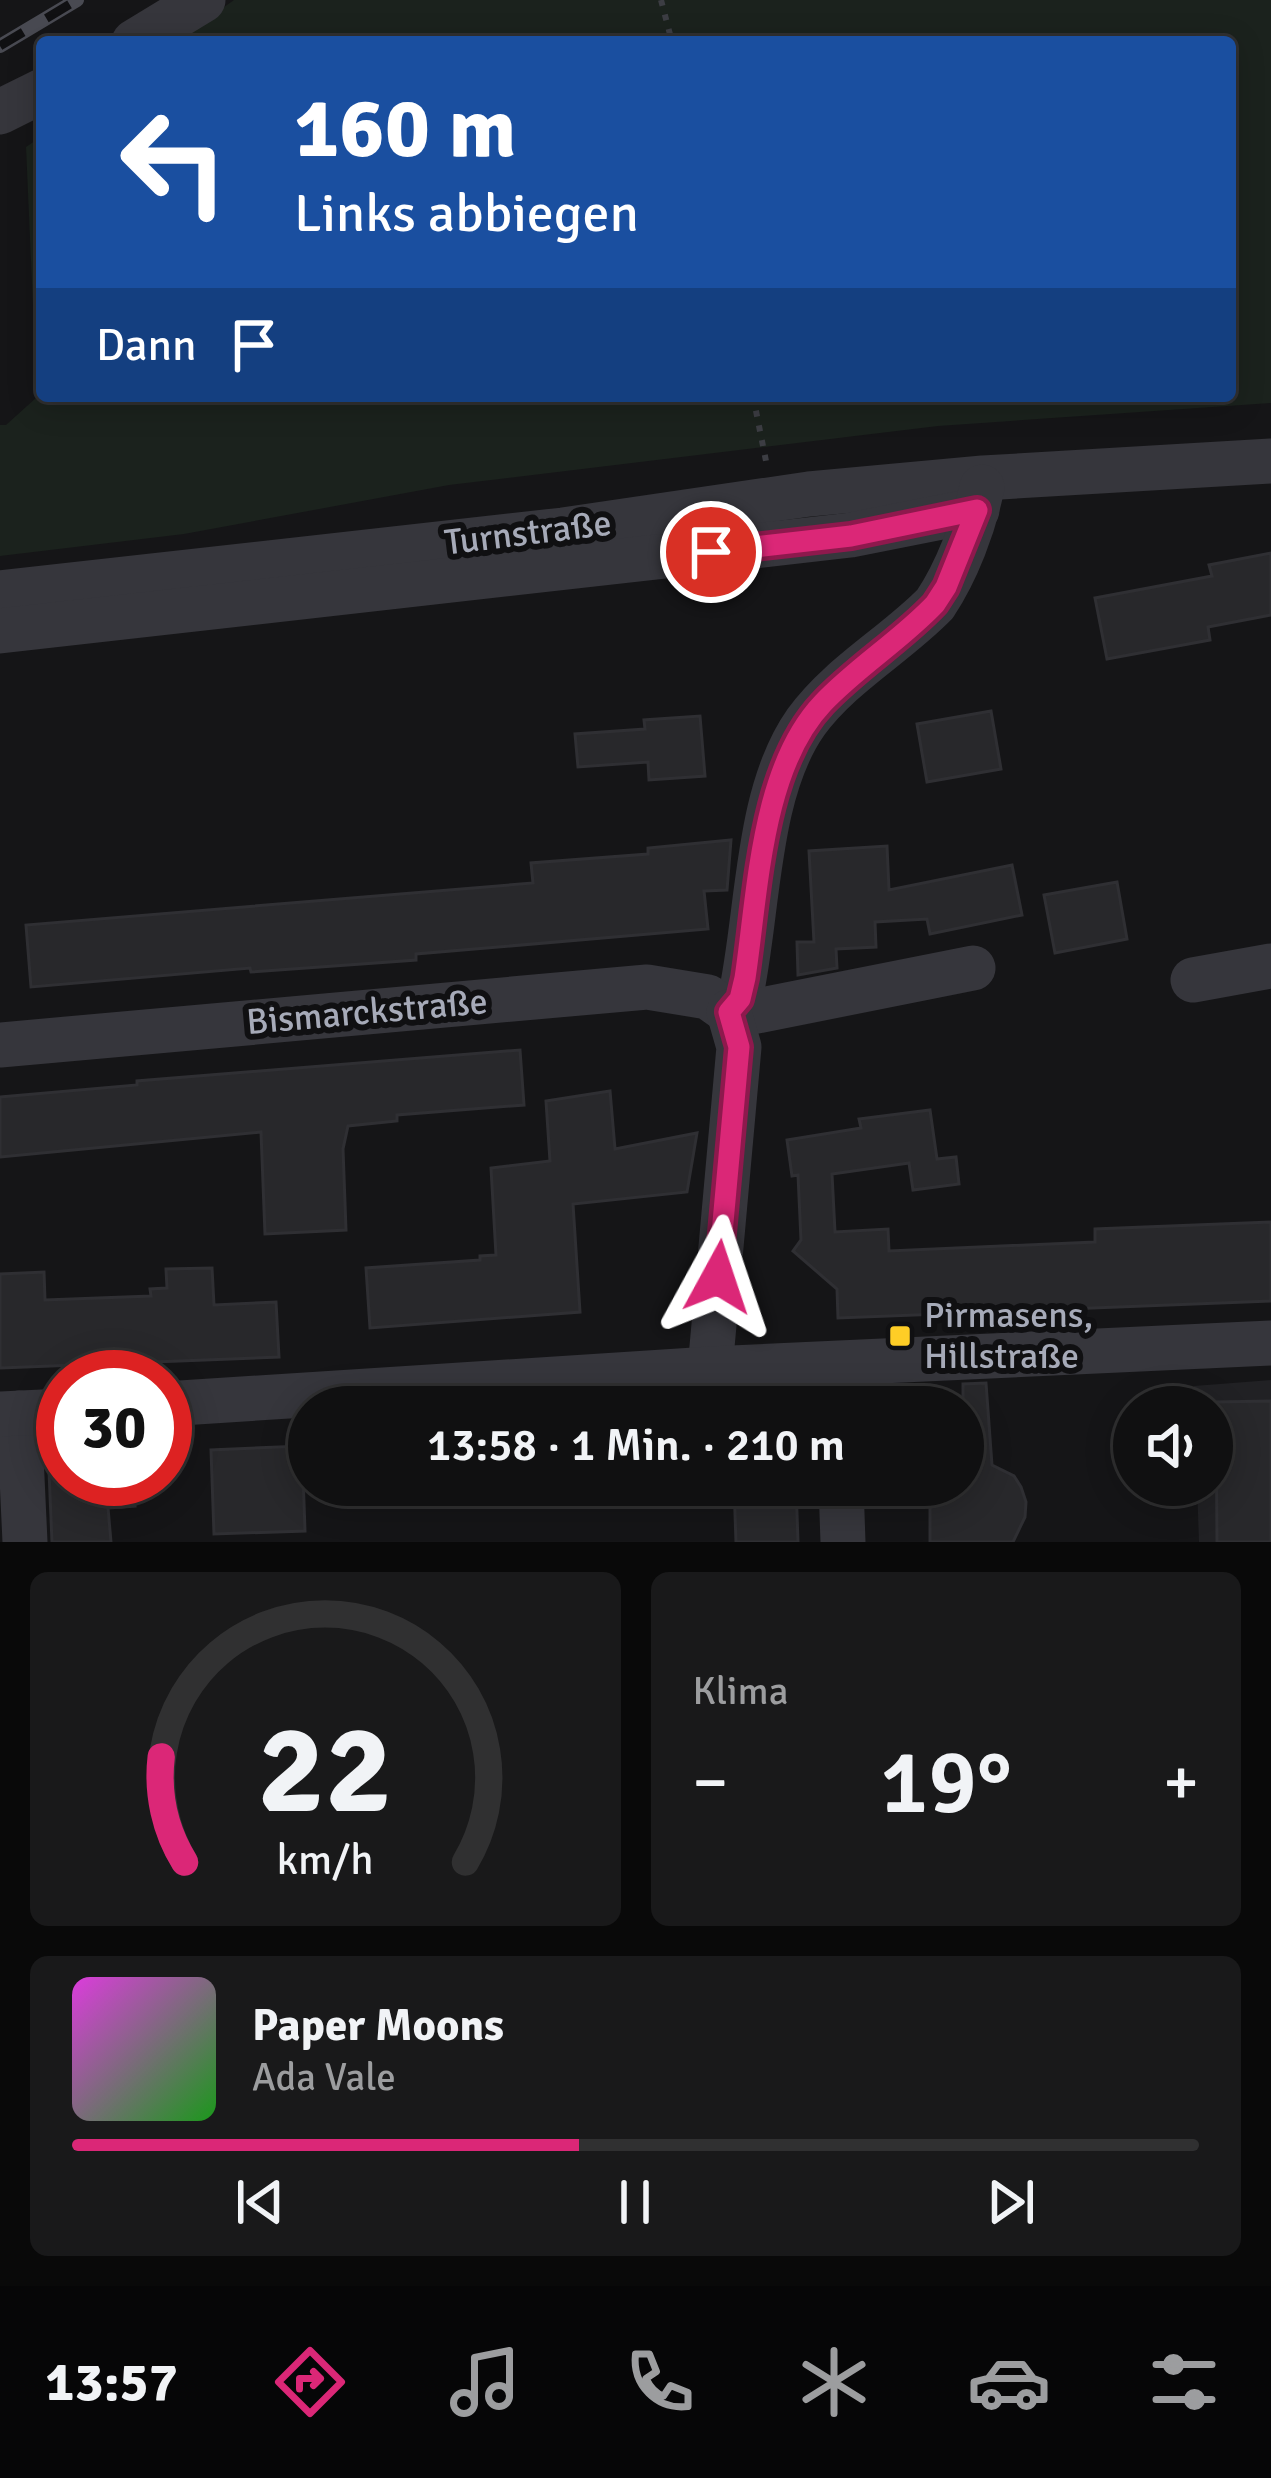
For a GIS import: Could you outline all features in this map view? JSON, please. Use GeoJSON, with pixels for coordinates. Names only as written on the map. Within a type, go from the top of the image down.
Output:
{"type":"FeatureCollection","features":[{"type":"Feature","properties":{"kind":"street"},"geometry":{"type":"LineString","coordinates":[[144,36],[202,0]]}},
{"type":"Feature","properties":{"kind":"street"},"geometry":{"type":"LineString","coordinates":[[0,112],[36,94]]}},
{"type":"Feature","properties":{"kind":"street","name":"Turnstraße"},"geometry":{"type":"LineString","coordinates":[[0,593],[562,530],[808,494],[980,494],[1271,461]]}},
{"type":"Feature","properties":{"kind":"street"},"geometry":{"type":"LineString","coordinates":[[0,631],[851,536],[980,494]]}},
{"type":"Feature","properties":{"kind":"street"},"geometry":{"type":"LineString","coordinates":[[729,1012],[740,999],[774,797],[795,743],[825,700],[935,604],[946,587],[980,494]]}},
{"type":"Feature","properties":{"kind":"street"},"geometry":{"type":"LineString","coordinates":[[1193,980],[1271,967]]}},
{"type":"Feature","properties":{"kind":"street"},"geometry":{"type":"LineString","coordinates":[[729,1012],[742,1014],[834,998],[973,968]]}},
{"type":"Feature","properties":{"kind":"street","name":"Bismarckstraße"},"geometry":{"type":"LineString","coordinates":[[0,1045],[647,987],[708,997],[729,1012]]}},
{"type":"Feature","properties":{"kind":"street"},"geometry":{"type":"LineString","coordinates":[[710,1369],[739,1047],[729,1012]]}},
{"type":"Feature","properties":{"kind":"street"},"geometry":{"type":"LineString","coordinates":[[192,1402],[710,1369],[838,1385],[1271,1343]]}},
{"type":"Feature","properties":{"kind":"street"},"geometry":{"type":"LineString","coordinates":[[25,1542],[27,1413]]}},
{"type":"Feature","properties":{"kind":"street"},"geometry":{"type":"LineString","coordinates":[[842,1506],[843,1542]]}},
{"type":"Feature","properties":{"kind":"path"},"geometry":{"type":"LineString","coordinates":[[661,0],[670,36]]}},
{"type":"Feature","properties":{"kind":"path"},"geometry":{"type":"LineString","coordinates":[[754,402],[765,458]]}},
{"type":"Feature","properties":{"kind":"shaded area"},"geometry":{"type":"Polygon","coordinates":[[[234,0],[1271,0],[1271,403],[938,426],[449,485],[184,534],[0,556],[0,425],[6,425],[36,398],[36,402],[1236,402],[1236,36],[183,36],[234,0]]]}},
{"type":"Feature","properties":{"kind":"shaded area"},"geometry":{"type":"Polygon","coordinates":[[[36,140],[36,374],[26,147],[36,140]]]}},
{"type":"Feature","properties":{"kind":"shaded area"},"geometry":{"type":"Polygon","coordinates":[[[1271,1380],[1271,1542],[1199,1542],[1198,1506],[1233,1506],[1233,1386],[1194,1386],[1271,1380]]]}},
{"type":"Feature","properties":{"kind":"building"},"geometry":{"type":"Polygon","coordinates":[[[1271,553],[1271,615],[1208,627],[1210,640],[1107,659],[1095,598],[1212,576],[1209,565],[1271,553]]]}},
{"type":"Feature","properties":{"kind":"building"},"geometry":{"type":"Polygon","coordinates":[[[991,711],[1001,769],[927,782],[917,724],[991,711]]]}},
{"type":"Feature","properties":{"kind":"building"},"geometry":{"type":"Polygon","coordinates":[[[700,716],[705,776],[649,780],[648,762],[578,767],[575,734],[645,729],[644,720],[700,716]]]}},
{"type":"Feature","properties":{"kind":"building"},"geometry":{"type":"Polygon","coordinates":[[[731,840],[727,890],[704,891],[708,929],[416,954],[416,960],[251,972],[250,968],[31,987],[26,925],[533,883],[531,863],[648,854],[648,848],[731,840]]]}},
{"type":"Feature","properties":{"kind":"building"},"geometry":{"type":"Polygon","coordinates":[[[887,846],[889,890],[1012,865],[1022,915],[930,934],[927,919],[875,922],[876,947],[836,949],[837,968],[798,975],[797,942],[814,942],[809,851],[887,846]]]}},
{"type":"Feature","properties":{"kind":"building"},"geometry":{"type":"Polygon","coordinates":[[[1117,882],[1127,939],[1055,953],[1044,895],[1117,882]]]}},
{"type":"Feature","properties":{"kind":"building"},"geometry":{"type":"Polygon","coordinates":[[[520,1050],[524,1105],[397,1115],[397,1121],[348,1126],[343,1149],[346,1230],[265,1234],[261,1132],[0,1157],[0,1097],[137,1085],[137,1081],[520,1050]]]}},
{"type":"Feature","properties":{"kind":"building"},"geometry":{"type":"Polygon","coordinates":[[[610,1091],[615,1149],[697,1133],[687,1192],[573,1204],[580,1312],[370,1328],[366,1268],[496,1255],[491,1168],[550,1161],[546,1101],[610,1091]]]}},
{"type":"Feature","properties":{"kind":"building"},"geometry":{"type":"Polygon","coordinates":[[[930,1110],[937,1159],[956,1157],[959,1184],[913,1190],[909,1163],[832,1174],[835,1232],[888,1229],[889,1251],[1095,1242],[1095,1229],[1271,1222],[1271,1301],[838,1318],[837,1289],[793,1251],[801,1240],[798,1175],[792,1176],[787,1140],[861,1128],[859,1119],[930,1110]]]}},
{"type":"Feature","properties":{"kind":"building"},"geometry":{"type":"Polygon","coordinates":[[[212,1268],[214,1305],[276,1302],[279,1357],[192,1360],[192,1350],[36,1350],[36,1367],[0,1368],[0,1274],[44,1272],[45,1300],[151,1296],[150,1289],[167,1288],[166,1269],[212,1268]]]}},
{"type":"Feature","properties":{"kind":"building"},"geometry":{"type":"Polygon","coordinates":[[[986,1383],[992,1465],[1014,1476],[1026,1502],[1025,1517],[1013,1542],[930,1542],[930,1506],[984,1506],[984,1386],[963,1384],[986,1383]]]}},
{"type":"Feature","properties":{"kind":"building"},"geometry":{"type":"Polygon","coordinates":[[[1271,1401],[1271,1542],[1217,1542],[1217,1506],[1233,1506],[1233,1402],[1271,1401]]]}},
{"type":"Feature","properties":{"kind":"building"},"geometry":{"type":"Polygon","coordinates":[[[288,1447],[288,1506],[304,1506],[305,1531],[214,1534],[211,1450],[288,1447]]]}},
{"type":"Feature","properties":{"kind":"building"},"geometry":{"type":"Polygon","coordinates":[[[50,1506],[135,1506],[108,1508],[111,1542],[52,1542],[50,1506]]]}},
{"type":"Feature","properties":{"kind":"building"},"geometry":{"type":"Polygon","coordinates":[[[735,1506],[797,1506],[798,1542],[736,1542],[735,1506]]]}},
{"type":"Feature","properties":{"kind":"railway"},"geometry":{"type":"LineString","coordinates":[[0,46],[77,0]]}},
{"type":"Feature","properties":{"kind":"place","name":"Pirmasens, Hillstraße"},"geometry":{"type":"Point","coordinates":[900,1336]}},
{"type":"Feature","properties":{"kind":"route"},"geometry":{"type":"LineString","coordinates":[[711,552],[851,536],[977,510],[935,604],[825,700],[795,743],[774,797],[745,978],[740,999],[729,1012],[739,1047],[718,1277]]}}]}
